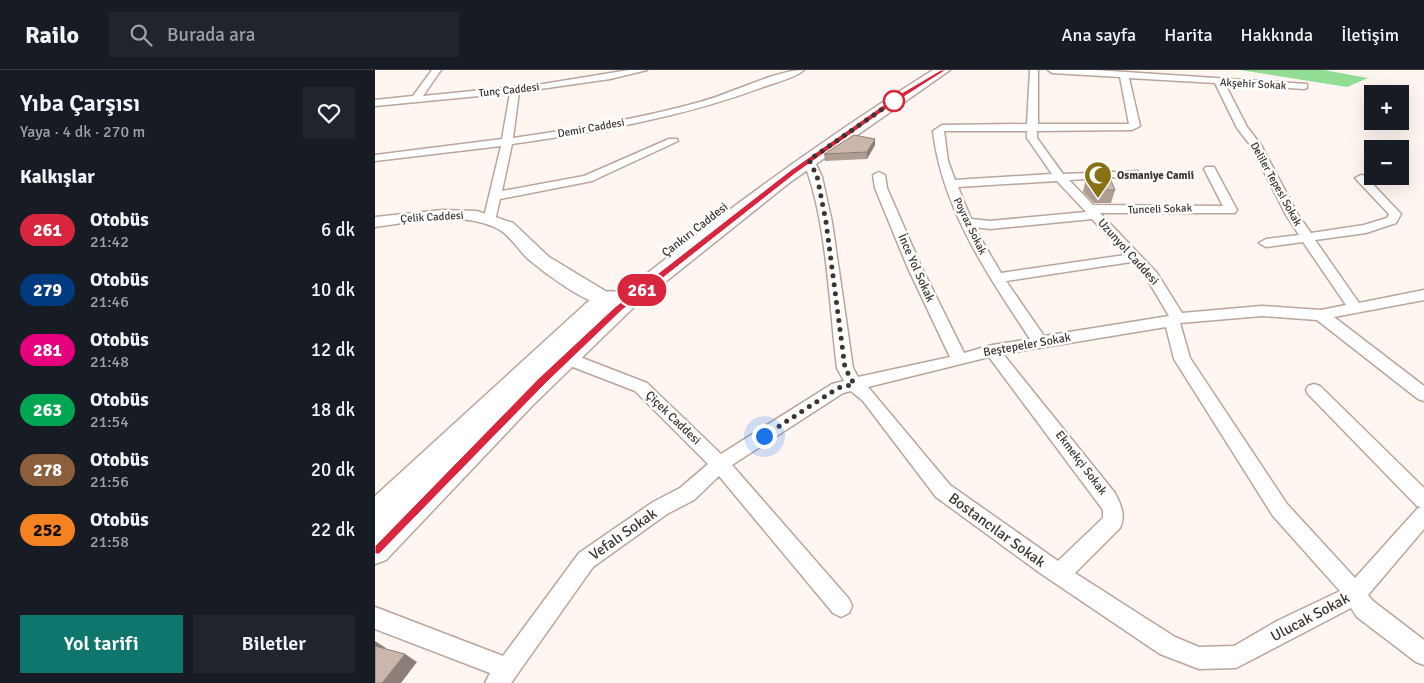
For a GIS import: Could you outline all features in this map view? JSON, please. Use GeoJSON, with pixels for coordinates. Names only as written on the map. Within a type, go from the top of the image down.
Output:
{"type":"FeatureCollection","features":[{"type":"Feature","properties":{"kind":"main road","name":"Çankırı Caddesi"},"geometry":{"type":"LineString","coordinates":[[375,515],[440,450],[605,300],[718,211],[862,108],[924,70]]}},
{"type":"Feature","properties":{"kind":"main road","name":"Çankırı Caddesi"},"geometry":{"type":"LineString","coordinates":[[375,550],[618,309],[713,232],[809,160],[897,98],[943,70]]}},
{"type":"Feature","properties":{"kind":"street"},"geometry":{"type":"LineString","coordinates":[[416,99],[437,70]]}},
{"type":"Feature","properties":{"kind":"street","name":"Tunç Caddesi"},"geometry":{"type":"LineString","coordinates":[[375,103],[515,90],[611,77],[643,70]]}},
{"type":"Feature","properties":{"kind":"street","name":"Demir Caddesi"},"geometry":{"type":"LineString","coordinates":[[375,158],[507,142],[618,124],[701,105],[800,70]]}},
{"type":"Feature","properties":{"kind":"street","name":"Uzunyol Caddesi"},"geometry":{"type":"LineString","coordinates":[[1034,70],[1032,138],[1059,176],[1135,257],[1161,289],[1175,320],[1182,359],[1280,510],[1345,581],[1365,609],[1424,654]]}},
{"type":"Feature","properties":{"kind":"street","name":"Akşehir Sokak"},"geometry":{"type":"LineString","coordinates":[[1052,70],[1304,86]]}},
{"type":"Feature","properties":{"kind":"street"},"geometry":{"type":"LineString","coordinates":[[942,128],[1032,129],[1125,128],[1135,126],[1124,75]]}},
{"type":"Feature","properties":{"kind":"street","name":"Deliler Tepesi Sokak"},"geometry":{"type":"LineString","coordinates":[[1219,82],[1242,128],[1251,138],[1292,215],[1355,308]]}},
{"type":"Feature","properties":{"kind":"street"},"geometry":{"type":"LineString","coordinates":[[515,90],[507,142],[489,221],[507,227],[533,253],[561,274],[605,300]]}},
{"type":"Feature","properties":{"kind":"street","name":"Poyraz Sokak"},"geometry":{"type":"LineString","coordinates":[[942,128],[938,131],[942,161],[976,243],[1040,342]]}},
{"type":"Feature","properties":{"kind":"street"},"geometry":{"type":"LineString","coordinates":[[495,196],[553,187],[588,179],[673,141]]}},
{"type":"Feature","properties":{"kind":"street"},"geometry":{"type":"LineString","coordinates":[[809,160],[817,176],[826,222],[845,368],[854,384]]}},
{"type":"Feature","properties":{"kind":"street","name":"Tunceli Sokak"},"geometry":{"type":"LineString","coordinates":[[967,222],[990,225],[1091,212],[1168,207],[1231,210],[1209,169]]}},
{"type":"Feature","properties":{"kind":"street"},"geometry":{"type":"LineString","coordinates":[[950,184],[1134,173]]}},
{"type":"Feature","properties":{"kind":"street","name":"İnce Yol Sokak"},"geometry":{"type":"LineString","coordinates":[[879,175],[881,188],[914,266],[960,360]]}},
{"type":"Feature","properties":{"kind":"street"},"geometry":{"type":"LineString","coordinates":[[1266,243],[1366,229],[1392,220],[1395,214],[1361,178]]}},
{"type":"Feature","properties":{"kind":"street","name":"Çelik Caddesi"},"geometry":{"type":"LineString","coordinates":[[375,222],[417,216],[463,214],[489,221]]}},
{"type":"Feature","properties":{"kind":"street"},"geometry":{"type":"LineString","coordinates":[[997,278],[1135,257]]}},
{"type":"Feature","properties":{"kind":"street","name":"Beştepeler Sokak"},"geometry":{"type":"LineString","coordinates":[[854,384],[960,360],[992,350],[1175,320],[1262,311],[1321,314],[1424,295]]}},
{"type":"Feature","properties":{"kind":"street"},"geometry":{"type":"LineString","coordinates":[[1321,314],[1424,396]]}},
{"type":"Feature","properties":{"kind":"street","name":"Ekmekçi Sokak"},"geometry":{"type":"LineString","coordinates":[[992,350],[1070,447],[1108,498],[1113,510],[1113,522],[1059,574]]}},
{"type":"Feature","properties":{"kind":"street","name":"Çiçek Caddesi"},"geometry":{"type":"LineString","coordinates":[[567,358],[641,387],[676,419],[719,464]]}},
{"type":"Feature","properties":{"kind":"street","name":"Vefalı Sokak"},"geometry":{"type":"LineString","coordinates":[[502,676],[571,578],[586,560],[660,508],[687,494],[719,464],[838,388],[854,384]]}},
{"type":"Feature","properties":{"kind":"street","name":"Bostancılar Sokak"},"geometry":{"type":"LineString","coordinates":[[854,384],[869,397],[943,491],[1059,574],[1167,646]]}},
{"type":"Feature","properties":{"kind":"street"},"geometry":{"type":"LineString","coordinates":[[1314,390],[1424,500]]}},
{"type":"Feature","properties":{"kind":"street"},"geometry":{"type":"LineString","coordinates":[[719,464],[841,606]]}},
{"type":"Feature","properties":{"kind":"street","name":"Ulucak Sokak"},"geometry":{"type":"LineString","coordinates":[[1167,646],[1199,658],[1236,657],[1285,629],[1354,595],[1424,514]]}},
{"type":"Feature","properties":{"kind":"street"},"geometry":{"type":"LineString","coordinates":[[375,618],[502,676]]}},
{"type":"Feature","properties":{"kind":"green space"},"geometry":{"type":"Polygon","coordinates":[[[1240,70],[1324,70],[1368,78],[1347,87],[1240,70]]]}},
{"type":"Feature","properties":{"kind":"building"},"geometry":{"type":"Polygon","coordinates":[[[854,135],[875,139],[867,152],[824,154],[854,135]]]}},
{"type":"Feature","properties":{"kind":"building"},"geometry":{"type":"Polygon","coordinates":[[[1086,178],[1110,178],[1115,190],[1097,190],[1086,178]]]}},
{"type":"Feature","properties":{"kind":"building"},"geometry":{"type":"Polygon","coordinates":[[[375,646],[405,654],[382,683],[375,683],[375,646]]]}},
{"type":"Feature","properties":{"kind":"bus line","name":"261"},"geometry":{"type":"LineString","coordinates":[[375,550],[542,380],[618,309],[713,232],[793,171],[897,98],[943,70]]}},
{"type":"Feature","properties":{"kind":"place","name":"Osmaniye Camii"},"geometry":{"type":"Point","coordinates":[1098,199]}},
{"type":"Feature","properties":{"kind":"route"},"geometry":{"type":"LineString","coordinates":[[764,436],[838,388],[854,384],[845,368],[826,222],[817,176],[813,173],[809,160],[894,101]]}}]}
